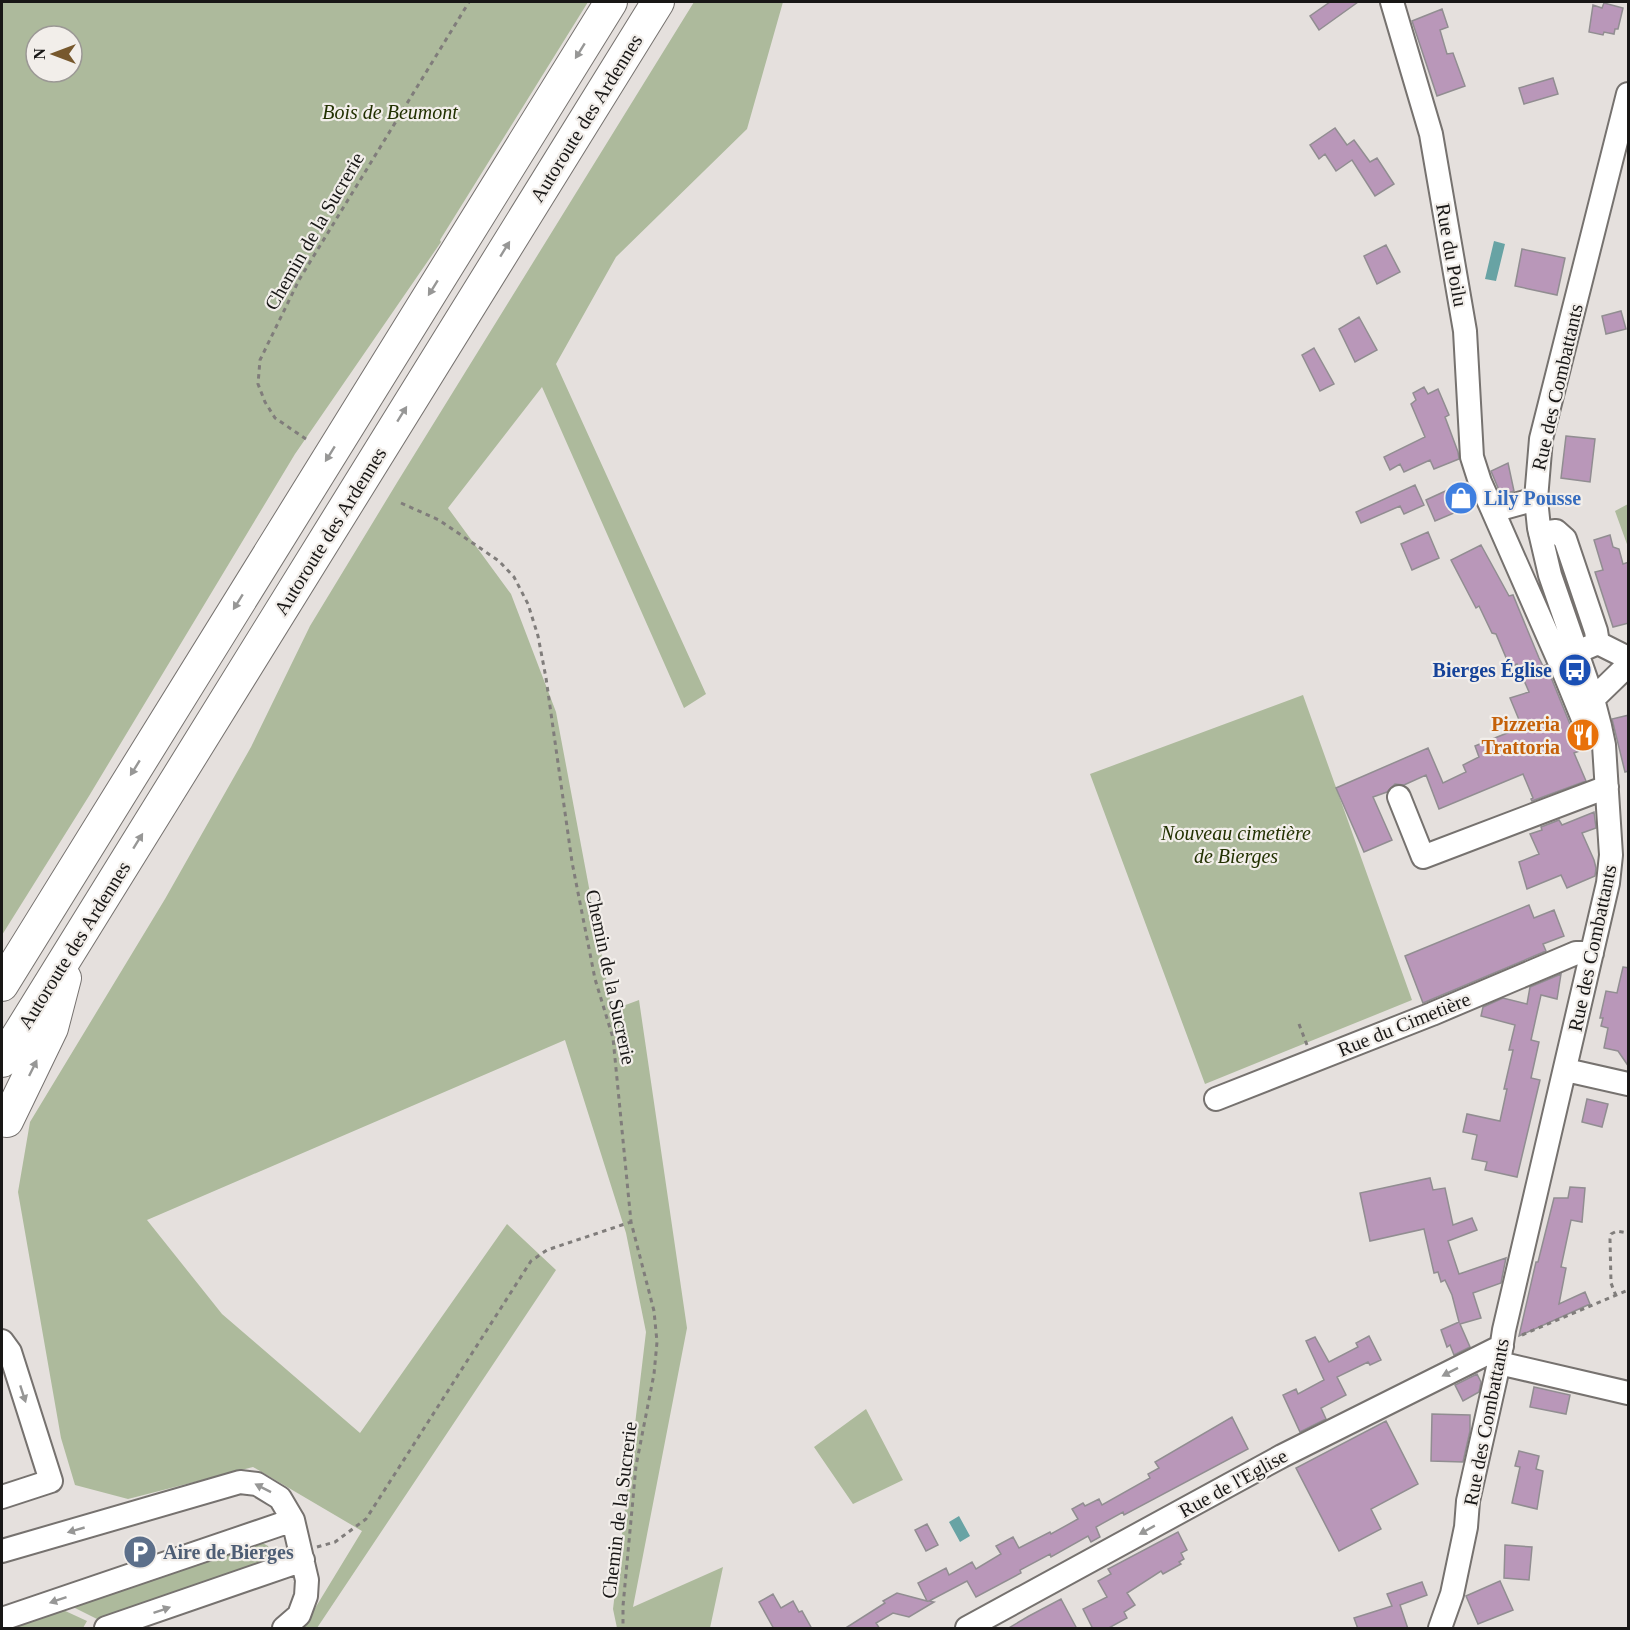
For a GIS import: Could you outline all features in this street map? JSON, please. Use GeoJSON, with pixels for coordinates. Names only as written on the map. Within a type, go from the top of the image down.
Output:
{"type":"FeatureCollection","features":[{"type":"Feature","properties":{"kind":"highway","name":"Autoroute des Ardennes"},"geometry":{"type":"LineString","coordinates":[[2,986],[611,2]]}},
{"type":"Feature","properties":{"kind":"highway","name":"Autoroute des Ardennes"},"geometry":{"type":"LineString","coordinates":[[2,1061],[658,2]]}},
{"type":"Feature","properties":{"kind":"highway"},"geometry":{"type":"LineString","coordinates":[[2,954],[15,933],[45,916]]}},
{"type":"Feature","properties":{"kind":"highway"},"geometry":{"type":"LineString","coordinates":[[4,1126],[52,1028],[74,944]]}},
{"type":"Feature","properties":{"kind":"street","name":"Rue du Poilu"},"geometry":{"type":"LineString","coordinates":[[1392,2],[1431,134],[1465,331],[1472,457],[1492,511],[1583,719],[1600,726]]}},
{"type":"Feature","properties":{"kind":"street","name":"Rue des Combattants"},"geometry":{"type":"LineString","coordinates":[[1440,1629],[1452,1594],[1466,1527],[1468,1501],[1502,1346],[1608,883],[1620,854],[1607,788],[1600,726],[1593,699],[1550,575],[1540,533],[1536,499],[1542,439],[1629,94]]}},
{"type":"Feature","properties":{"kind":"street"},"geometry":{"type":"LineString","coordinates":[[1492,511],[1536,499]]}},
{"type":"Feature","properties":{"kind":"street"},"geometry":{"type":"LineString","coordinates":[[1540,533],[1556,531],[1565,539],[1598,643]]}},
{"type":"Feature","properties":{"kind":"street"},"geometry":{"type":"LineString","coordinates":[[1577,652],[1598,643],[1629,658]]}},
{"type":"Feature","properties":{"kind":"street"},"geometry":{"type":"LineString","coordinates":[[1593,699],[1629,665]]}},
{"type":"Feature","properties":{"kind":"street"},"geometry":{"type":"LineString","coordinates":[[1399,797],[1423,857],[1607,788]]}},
{"type":"Feature","properties":{"kind":"street","name":"Rue du Cimetière"},"geometry":{"type":"LineString","coordinates":[[1216,1099],[1421,1018],[1575,953],[1592,953]]}},
{"type":"Feature","properties":{"kind":"street"},"geometry":{"type":"LineString","coordinates":[[1566,1070],[1629,1084]]}},
{"type":"Feature","properties":{"kind":"street"},"geometry":{"type":"LineString","coordinates":[[2,1341],[10,1352],[51,1481],[2,1497]]}},
{"type":"Feature","properties":{"kind":"street"},"geometry":{"type":"LineString","coordinates":[[1502,1346],[1629,1393]]}},
{"type":"Feature","properties":{"kind":"street","name":"Rue de l'Eglise"},"geometry":{"type":"LineString","coordinates":[[967,1629],[1282,1456],[1502,1346]]}},
{"type":"Feature","properties":{"kind":"street"},"geometry":{"type":"LineString","coordinates":[[2,1551],[240,1482],[258,1484],[280,1498],[292,1520],[307,1580],[306,1596],[299,1615],[284,1629]]}},
{"type":"Feature","properties":{"kind":"street"},"geometry":{"type":"LineString","coordinates":[[2,1619],[292,1520]]}},
{"type":"Feature","properties":{"kind":"street"},"geometry":{"type":"LineString","coordinates":[[106,1629],[283,1569],[302,1556]]}},
{"type":"Feature","properties":{"kind":"path","name":"Chemin de la Sucrerie"},"geometry":{"type":"LineString","coordinates":[[306,439],[275,418],[265,402],[258,384],[260,360],[299,280],[469,2]]}},
{"type":"Feature","properties":{"kind":"path","name":"Chemin de la Sucrerie"},"geometry":{"type":"LineString","coordinates":[[401,503],[439,520],[499,561],[514,578],[528,604],[535,625],[546,678],[572,862],[595,979],[613,1038],[631,1222],[654,1311],[657,1342],[654,1374],[636,1466],[622,1606],[623,1629]]}},
{"type":"Feature","properties":{"kind":"path"},"geometry":{"type":"LineString","coordinates":[[302,1556],[335,1542],[366,1519],[531,1262],[547,1250],[631,1222]]}},
{"type":"Feature","properties":{"kind":"path"},"geometry":{"type":"LineString","coordinates":[[1616,1296],[1611,1283],[1611,1234],[1617,1231],[1629,1233]]}},
{"type":"Feature","properties":{"kind":"path"},"geometry":{"type":"LineString","coordinates":[[1502,1346],[1522,1335],[1629,1290]]}},
{"type":"Feature","properties":{"kind":"green space","name":"Bois de Beumont"},"geometry":{"type":"Polygon","coordinates":[[[2,2],[588,2],[440,240],[441,242],[295,454],[89,796],[2,935],[2,2]]]}},
{"type":"Feature","properties":{"kind":"green space"},"geometry":{"type":"Polygon","coordinates":[[[694,2],[783,2],[747,129],[616,257],[556,364],[706,694],[684,708],[542,387],[448,508],[511,594],[556,712],[612,1010],[639,1000],[687,1328],[633,1607],[723,1567],[710,1628],[617,1628],[613,1609],[646,1332],[626,1233],[565,1040],[147,1220],[222,1314],[360,1433],[507,1224],[556,1270],[317,1628],[303,1628],[362,1531],[253,1467],[128,1499],[75,1485],[61,1438],[18,1192],[30,1122],[165,899],[251,747],[310,626],[694,2]]]}},
{"type":"Feature","properties":{"kind":"green space"},"geometry":{"type":"Polygon","coordinates":[[[1628,504],[1628,547],[1615,511],[1628,504]]]}},
{"type":"Feature","properties":{"kind":"green space","name":"Nouveau cimetière de Bierges"},"geometry":{"type":"Polygon","coordinates":[[[1303,695],[1412,1000],[1205,1084],[1090,774],[1303,695]]]}},
{"type":"Feature","properties":{"kind":"green space"},"geometry":{"type":"Polygon","coordinates":[[[866,1409],[903,1480],[853,1504],[814,1447],[866,1409]]]}},
{"type":"Feature","properties":{"kind":"green space"},"geometry":{"type":"Polygon","coordinates":[[[259,1541],[268,1546],[271,1556],[267,1566],[101,1621],[69,1605],[259,1541]]]}},
{"type":"Feature","properties":{"kind":"green space"},"geometry":{"type":"Polygon","coordinates":[[[61,1609],[87,1621],[83,1628],[2,1628],[61,1609]]]}},
{"type":"Feature","properties":{"kind":"water"},"geometry":{"type":"Polygon","coordinates":[[[1494,241],[1505,244],[1496,281],[1485,279],[1494,241]]]}},
{"type":"Feature","properties":{"kind":"water"},"geometry":{"type":"Polygon","coordinates":[[[959,1516],[970,1536],[960,1542],[949,1522],[959,1516]]]}},
{"type":"Feature","properties":{"kind":"building"},"geometry":{"type":"Polygon","coordinates":[[[1330,2],[1358,2],[1319,30],[1310,16],[1330,2]]]}},
{"type":"Feature","properties":{"kind":"building"},"geometry":{"type":"Polygon","coordinates":[[[1604,3],[1623,8],[1618,29],[1615,29],[1614,34],[1604,32],[1603,35],[1589,32],[1593,5],[1602,8],[1604,3]]]}},
{"type":"Feature","properties":{"kind":"building"},"geometry":{"type":"Polygon","coordinates":[[[1442,9],[1448,27],[1440,30],[1447,54],[1453,53],[1465,86],[1437,96],[1412,21],[1442,9]]]}},
{"type":"Feature","properties":{"kind":"building"},"geometry":{"type":"Polygon","coordinates":[[[1553,78],[1558,94],[1524,104],[1519,88],[1553,78]]]}},
{"type":"Feature","properties":{"kind":"building"},"geometry":{"type":"Polygon","coordinates":[[[1335,128],[1347,145],[1354,140],[1370,162],[1377,158],[1394,184],[1375,196],[1352,160],[1336,171],[1325,154],[1319,159],[1310,145],[1335,128]]]}},
{"type":"Feature","properties":{"kind":"building"},"geometry":{"type":"Polygon","coordinates":[[[1386,245],[1400,272],[1377,284],[1364,256],[1386,245]]]}},
{"type":"Feature","properties":{"kind":"building"},"geometry":{"type":"Polygon","coordinates":[[[1522,249],[1565,258],[1557,295],[1515,286],[1522,249]]]}},
{"type":"Feature","properties":{"kind":"building"},"geometry":{"type":"Polygon","coordinates":[[[1621,311],[1626,329],[1606,334],[1602,316],[1621,311]]]}},
{"type":"Feature","properties":{"kind":"building"},"geometry":{"type":"Polygon","coordinates":[[[1359,317],[1377,350],[1355,362],[1339,329],[1359,317]]]}},
{"type":"Feature","properties":{"kind":"building"},"geometry":{"type":"Polygon","coordinates":[[[1314,348],[1334,384],[1320,391],[1302,355],[1314,348]]]}},
{"type":"Feature","properties":{"kind":"building"},"geometry":{"type":"Polygon","coordinates":[[[1424,387],[1428,394],[1438,389],[1449,415],[1445,417],[1459,459],[1434,469],[1430,460],[1404,472],[1400,464],[1390,470],[1384,457],[1425,437],[1411,404],[1416,400],[1413,393],[1424,387]]]}},
{"type":"Feature","properties":{"kind":"building"},"geometry":{"type":"Polygon","coordinates":[[[1566,436],[1595,439],[1590,482],[1561,478],[1566,436]]]}},
{"type":"Feature","properties":{"kind":"building"},"geometry":{"type":"Polygon","coordinates":[[[1508,463],[1514,491],[1501,495],[1491,471],[1508,463]]]}},
{"type":"Feature","properties":{"kind":"building"},"geometry":{"type":"Polygon","coordinates":[[[1465,482],[1475,504],[1435,521],[1426,500],[1465,482]]]}},
{"type":"Feature","properties":{"kind":"building"},"geometry":{"type":"Polygon","coordinates":[[[1415,485],[1424,505],[1404,514],[1400,506],[1361,523],[1356,512],[1415,485]]]}},
{"type":"Feature","properties":{"kind":"building"},"geometry":{"type":"Polygon","coordinates":[[[1428,532],[1439,558],[1412,570],[1401,544],[1428,532]]]}},
{"type":"Feature","properties":{"kind":"building"},"geometry":{"type":"Polygon","coordinates":[[[1610,535],[1613,547],[1619,549],[1623,564],[1629,562],[1629,623],[1613,627],[1595,572],[1603,570],[1594,540],[1610,535]]]}},
{"type":"Feature","properties":{"kind":"building"},"geometry":{"type":"Polygon","coordinates":[[[1481,545],[1509,596],[1513,595],[1539,658],[1543,666],[1546,665],[1570,724],[1582,734],[1585,741],[1579,743],[1582,750],[1574,753],[1586,781],[1532,801],[1533,798],[1523,774],[1439,809],[1426,775],[1404,785],[1395,784],[1387,792],[1373,797],[1392,840],[1364,852],[1336,788],[1428,748],[1443,783],[1466,772],[1463,765],[1479,757],[1475,746],[1522,727],[1510,698],[1529,692],[1517,664],[1510,667],[1496,634],[1492,633],[1479,606],[1476,608],[1451,560],[1481,545]]]}},
{"type":"Feature","properties":{"kind":"building"},"geometry":{"type":"Polygon","coordinates":[[[1629,715],[1629,771],[1625,772],[1612,719],[1629,715]]]}},
{"type":"Feature","properties":{"kind":"building"},"geometry":{"type":"Polygon","coordinates":[[[1594,812],[1596,828],[1582,833],[1594,860],[1595,876],[1567,888],[1561,875],[1527,889],[1519,862],[1539,854],[1530,834],[1559,820],[1562,825],[1594,812]]]}},
{"type":"Feature","properties":{"kind":"building"},"geometry":{"type":"Polygon","coordinates":[[[1529,905],[1534,918],[1554,910],[1564,936],[1543,944],[1546,951],[1423,1003],[1405,956],[1529,905]]]}},
{"type":"Feature","properties":{"kind":"building"},"geometry":{"type":"Polygon","coordinates":[[[1623,967],[1629,968],[1629,1067],[1618,1051],[1604,1048],[1608,1028],[1601,1026],[1603,1018],[1600,1018],[1606,991],[1617,993],[1623,967]]]}},
{"type":"Feature","properties":{"kind":"building"},"geometry":{"type":"Polygon","coordinates":[[[1561,974],[1557,999],[1541,995],[1531,1040],[1539,1042],[1531,1078],[1540,1080],[1517,1177],[1485,1170],[1487,1162],[1472,1159],[1477,1135],[1463,1132],[1467,1114],[1500,1121],[1507,1089],[1504,1089],[1513,1050],[1509,1050],[1515,1025],[1481,1016],[1483,1007],[1503,998],[1527,1004],[1530,987],[1561,974]]]}},
{"type":"Feature","properties":{"kind":"building"},"geometry":{"type":"Polygon","coordinates":[[[1587,1099],[1608,1104],[1602,1127],[1582,1122],[1587,1099]]]}},
{"type":"Feature","properties":{"kind":"building"},"geometry":{"type":"Polygon","coordinates":[[[1430,1178],[1433,1190],[1445,1188],[1453,1225],[1472,1218],[1477,1230],[1448,1241],[1459,1274],[1506,1258],[1501,1283],[1473,1293],[1481,1318],[1460,1324],[1470,1347],[1454,1355],[1450,1345],[1447,1347],[1441,1330],[1459,1322],[1452,1295],[1445,1280],[1441,1282],[1438,1272],[1434,1273],[1424,1229],[1370,1241],[1360,1193],[1430,1178]]]}},
{"type":"Feature","properties":{"kind":"building"},"geometry":{"type":"Polygon","coordinates":[[[1570,1187],[1585,1188],[1582,1222],[1571,1220],[1561,1267],[1566,1268],[1559,1304],[1585,1292],[1590,1304],[1519,1336],[1554,1198],[1568,1198],[1570,1187]]]}},
{"type":"Feature","properties":{"kind":"building"},"geometry":{"type":"Polygon","coordinates":[[[1369,1336],[1381,1360],[1370,1365],[1368,1362],[1337,1377],[1346,1395],[1321,1408],[1326,1419],[1300,1432],[1283,1395],[1296,1389],[1298,1394],[1324,1380],[1306,1341],[1315,1337],[1329,1362],[1358,1347],[1356,1343],[1369,1336]]]}},
{"type":"Feature","properties":{"kind":"building"},"geometry":{"type":"Polygon","coordinates":[[[1477,1374],[1481,1382],[1479,1392],[1463,1401],[1455,1385],[1477,1374]]]}},
{"type":"Feature","properties":{"kind":"building"},"geometry":{"type":"Polygon","coordinates":[[[1534,1387],[1570,1395],[1566,1414],[1530,1407],[1534,1387]]]}},
{"type":"Feature","properties":{"kind":"building"},"geometry":{"type":"Polygon","coordinates":[[[1432,1414],[1470,1415],[1470,1431],[1463,1462],[1431,1461],[1432,1414]]]}},
{"type":"Feature","properties":{"kind":"building"},"geometry":{"type":"Polygon","coordinates":[[[1232,1417],[1248,1449],[1124,1515],[1123,1512],[1096,1527],[1100,1537],[1091,1542],[1088,1536],[1051,1557],[1050,1554],[1020,1570],[1021,1573],[976,1597],[967,1581],[929,1601],[934,1602],[909,1617],[893,1613],[876,1623],[880,1629],[844,1629],[897,1593],[927,1601],[918,1583],[946,1568],[949,1575],[972,1562],[976,1569],[1001,1554],[996,1546],[1013,1537],[1019,1548],[1050,1532],[1051,1534],[1078,1519],[1072,1509],[1083,1503],[1085,1506],[1099,1499],[1102,1505],[1150,1478],[1148,1474],[1159,1468],[1155,1462],[1232,1417]]]}},
{"type":"Feature","properties":{"kind":"building"},"geometry":{"type":"Polygon","coordinates":[[[1386,1421],[1418,1484],[1371,1509],[1381,1529],[1339,1551],[1296,1468],[1386,1421]]]}},
{"type":"Feature","properties":{"kind":"building"},"geometry":{"type":"Polygon","coordinates":[[[1519,1451],[1539,1456],[1536,1469],[1543,1471],[1537,1509],[1512,1503],[1520,1467],[1515,1466],[1519,1451]]]}},
{"type":"Feature","properties":{"kind":"building"},"geometry":{"type":"Polygon","coordinates":[[[927,1524],[938,1545],[926,1551],[915,1530],[927,1524]]]}},
{"type":"Feature","properties":{"kind":"building"},"geometry":{"type":"Polygon","coordinates":[[[1178,1532],[1187,1550],[1181,1553],[1184,1559],[1179,1562],[1181,1564],[1163,1574],[1161,1571],[1127,1593],[1135,1605],[1124,1612],[1127,1618],[1107,1629],[1093,1629],[1083,1609],[1107,1597],[1098,1581],[1111,1574],[1108,1569],[1178,1532]]]}},
{"type":"Feature","properties":{"kind":"building"},"geometry":{"type":"Polygon","coordinates":[[[1505,1545],[1532,1547],[1529,1580],[1504,1578],[1505,1545]]]}},
{"type":"Feature","properties":{"kind":"building"},"geometry":{"type":"Polygon","coordinates":[[[1500,1581],[1513,1610],[1478,1624],[1466,1596],[1500,1581]]]}},
{"type":"Feature","properties":{"kind":"building"},"geometry":{"type":"Polygon","coordinates":[[[1422,1582],[1427,1595],[1400,1605],[1408,1629],[1358,1629],[1354,1618],[1392,1606],[1387,1594],[1422,1582]]]}},
{"type":"Feature","properties":{"kind":"building"},"geometry":{"type":"Polygon","coordinates":[[[773,1594],[781,1608],[793,1601],[799,1612],[802,1611],[812,1629],[774,1629],[759,1602],[773,1594]]]}},
{"type":"Feature","properties":{"kind":"building"},"geometry":{"type":"Polygon","coordinates":[[[1061,1599],[1077,1629],[1007,1629],[1029,1616],[1061,1599]]]}},
{"type":"Feature","properties":{"kind":"place","name":"Lily Pousse"},"geometry":{"type":"Point","coordinates":[1461,498]}},
{"type":"Feature","properties":{"kind":"place","name":"Bierges Église"},"geometry":{"type":"Point","coordinates":[1575,670]}},
{"type":"Feature","properties":{"kind":"place","name":"Pizzeria Trattoria"},"geometry":{"type":"Point","coordinates":[1583,735]}},
{"type":"Feature","properties":{"kind":"place","name":"Aire de Bierges"},"geometry":{"type":"Point","coordinates":[140,1552]}}]}
